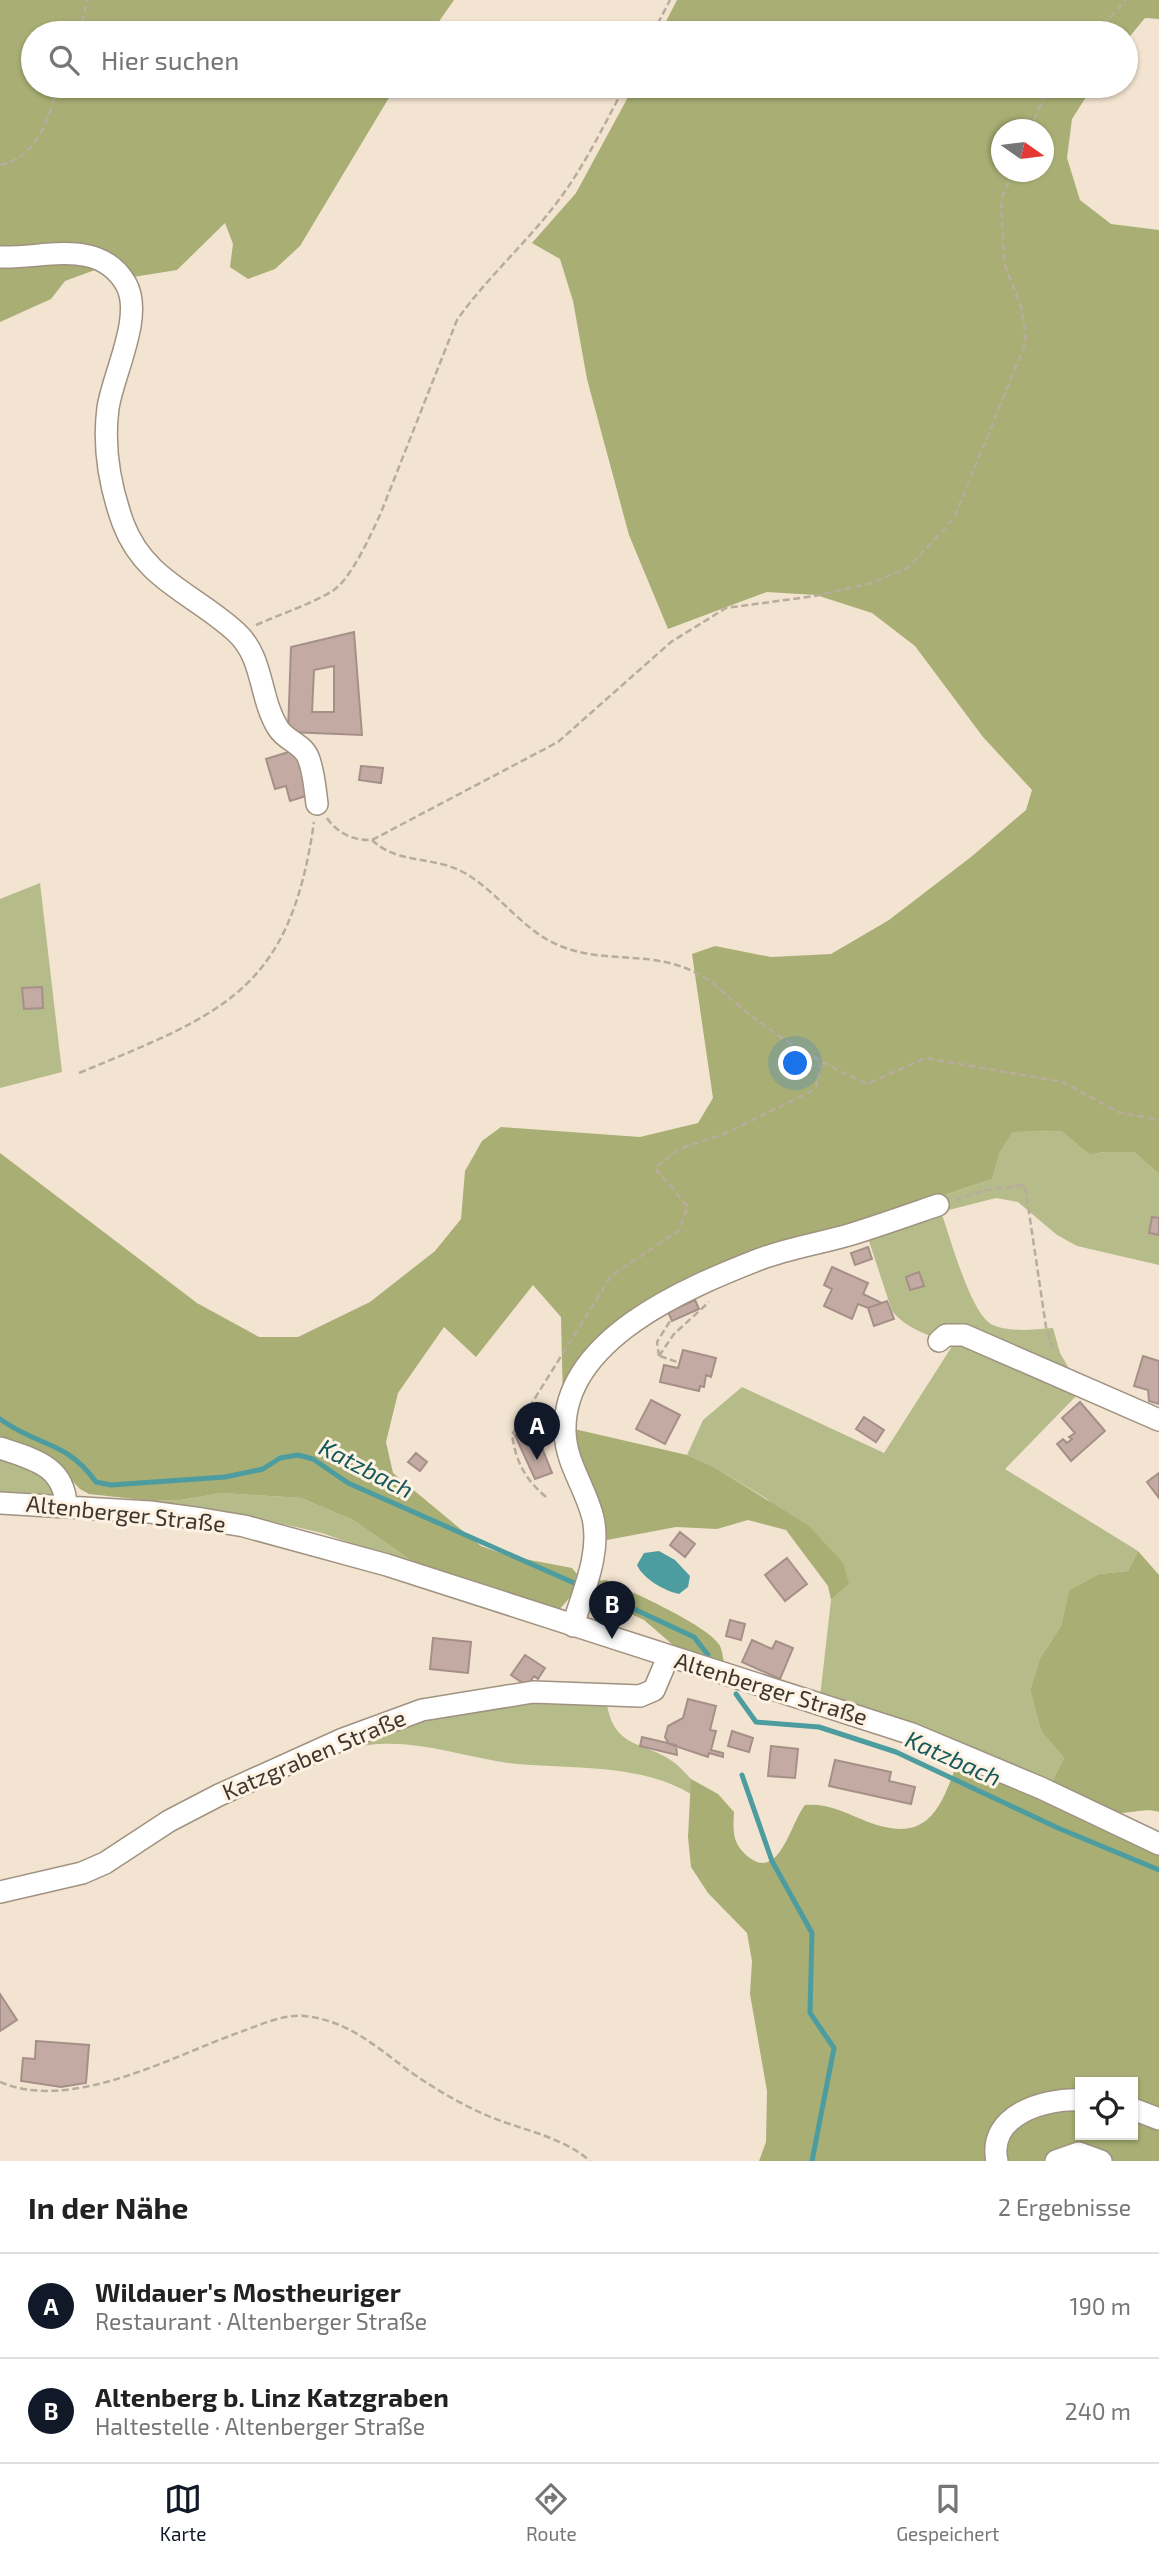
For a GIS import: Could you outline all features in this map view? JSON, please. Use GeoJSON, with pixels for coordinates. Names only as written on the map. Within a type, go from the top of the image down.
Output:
{"type":"FeatureCollection","features":[{"type":"Feature","properties":{"kind":"street"},"geometry":{"type":"LineString","coordinates":[[0,257],[83,253],[110,265],[128,286],[132,315],[108,408],[109,464],[114,497],[125,527],[150,569],[237,633],[250,649],[278,728],[308,756],[317,804]]}},
{"type":"Feature","properties":{"kind":"street"},"geometry":{"type":"LineString","coordinates":[[573,1626],[596,1546],[593,1518],[568,1456],[565,1432],[567,1409],[583,1370],[628,1324],[723,1276],[761,1259],[938,1205]]}},
{"type":"Feature","properties":{"kind":"street"},"geometry":{"type":"LineString","coordinates":[[939,1341],[946,1335],[964,1335],[1159,1420]]}},
{"type":"Feature","properties":{"kind":"street"},"geometry":{"type":"LineString","coordinates":[[0,1448],[47,1467],[60,1478],[66,1490],[66,1506]]}},
{"type":"Feature","properties":{"kind":"street","name":"Altenberger Straße"},"geometry":{"type":"LineString","coordinates":[[0,1503],[150,1511],[244,1526],[387,1565],[912,1734],[1041,1788],[1159,1844]]}},
{"type":"Feature","properties":{"kind":"street","name":"Katzgraben Straße"},"geometry":{"type":"LineString","coordinates":[[0,1892],[82,1873],[105,1863],[169,1821],[219,1795],[376,1726],[422,1710],[497,1696],[533,1692],[640,1696],[654,1690],[667,1657]]}},
{"type":"Feature","properties":{"kind":"street"},"geometry":{"type":"LineString","coordinates":[[997,2161],[997,2144],[1012,2118],[1039,2105],[1075,2101]]}},
{"type":"Feature","properties":{"kind":"street"},"geometry":{"type":"LineString","coordinates":[[1138,2111],[1159,2119]]}},
{"type":"Feature","properties":{"kind":"street"},"geometry":{"type":"LineString","coordinates":[[1056,2161],[1079,2153],[1101,2161]]}},
{"type":"Feature","properties":{"kind":"path"},"geometry":{"type":"LineString","coordinates":[[83,21],[87,0]]}},
{"type":"Feature","properties":{"kind":"path"},"geometry":{"type":"LineString","coordinates":[[659,21],[670,0]]}},
{"type":"Feature","properties":{"kind":"path"},"geometry":{"type":"LineString","coordinates":[[1108,21],[1126,0]]}},
{"type":"Feature","properties":{"kind":"path"},"geometry":{"type":"LineString","coordinates":[[0,164],[15,162],[46,127],[54,98]]}},
{"type":"Feature","properties":{"kind":"path"},"geometry":{"type":"LineString","coordinates":[[237,633],[333,591],[366,545],[457,320],[476,293],[525,241],[561,197],[618,98]]}},
{"type":"Feature","properties":{"kind":"path"},"geometry":{"type":"LineString","coordinates":[[1034,119],[1043,98]]}},
{"type":"Feature","properties":{"kind":"path"},"geometry":{"type":"LineString","coordinates":[[317,804],[332,826],[351,837],[372,840],[558,742],[671,642],[726,608],[815,596],[872,583],[908,568],[954,518],[1026,342],[1022,310],[1004,262],[1001,200],[1009,182]]}},
{"type":"Feature","properties":{"kind":"path"},"geometry":{"type":"LineString","coordinates":[[79,1073],[204,1018],[243,990],[274,953],[294,916],[309,861],[317,804]]}},
{"type":"Feature","properties":{"kind":"path"},"geometry":{"type":"LineString","coordinates":[[372,840],[382,850],[400,857],[441,863],[461,871],[562,947],[653,959],[698,974],[820,1063],[867,1084],[925,1058],[1063,1082],[1118,1112],[1159,1120]]}},
{"type":"Feature","properties":{"kind":"path"},"geometry":{"type":"LineString","coordinates":[[546,1497],[527,1481],[515,1454],[512,1435],[611,1276],[678,1231],[688,1207],[654,1168],[679,1149],[724,1134],[816,1089],[820,1063]]}},
{"type":"Feature","properties":{"kind":"path"},"geometry":{"type":"LineString","coordinates":[[938,1205],[985,1190],[1025,1185],[1046,1327],[1052,1350],[1069,1380]]}},
{"type":"Feature","properties":{"kind":"path"},"geometry":{"type":"LineString","coordinates":[[659,1356],[674,1334],[713,1299],[724,1281],[723,1276]]}},
{"type":"Feature","properties":{"kind":"path"},"geometry":{"type":"LineString","coordinates":[[659,1356],[657,1342],[671,1322]]}},
{"type":"Feature","properties":{"kind":"path"},"geometry":{"type":"LineString","coordinates":[[659,1356],[677,1362]]}},
{"type":"Feature","properties":{"kind":"path"},"geometry":{"type":"LineString","coordinates":[[0,2082],[30,2088],[94,2087],[238,2032],[282,2018],[302,2016],[324,2019],[359,2033],[415,2075],[475,2110],[564,2144],[590,2161]]}},
{"type":"Feature","properties":{"kind":"green space"},"geometry":{"type":"Polygon","coordinates":[[[0,0],[454,0],[439,21],[21,21],[21,98],[389,98],[300,246],[275,269],[248,279],[230,267],[233,244],[225,223],[177,270],[133,277],[118,262],[0,251],[0,0]]]}},
{"type":"Feature","properties":{"kind":"green space"},"geometry":{"type":"Polygon","coordinates":[[[677,0],[1159,0],[1159,19],[1145,18],[1138,26],[1138,21],[666,21],[677,0]]]}},
{"type":"Feature","properties":{"kind":"green space"},"geometry":{"type":"Polygon","coordinates":[[[627,98],[1085,98],[1072,119],[1067,158],[1080,200],[1111,224],[1159,230],[1159,1174],[1134,1152],[1103,1152],[1090,1155],[1061,1131],[1013,1132],[1000,1152],[992,1179],[885,1215],[641,1310],[563,1403],[561,1317],[533,1285],[476,1357],[444,1327],[398,1393],[386,1442],[393,1473],[481,1546],[509,1556],[572,1568],[577,1574],[572,1595],[558,1611],[422,1568],[353,1520],[301,1498],[222,1493],[181,1500],[153,1501],[89,1494],[80,1489],[59,1467],[0,1444],[0,1153],[197,1303],[259,1337],[298,1337],[370,1302],[435,1251],[461,1219],[465,1171],[482,1141],[501,1127],[640,1137],[698,1123],[713,1098],[692,954],[715,946],[771,957],[831,954],[889,920],[971,857],[1026,810],[1032,790],[983,737],[915,646],[872,613],[816,595],[767,592],[668,629],[629,535],[587,379],[573,301],[560,259],[532,243],[576,193],[627,98]]]}},
{"type":"Feature","properties":{"kind":"green space"},"geometry":{"type":"Polygon","coordinates":[[[72,259],[103,267],[65,281],[51,299],[0,322],[0,262],[72,259]]]}},
{"type":"Feature","properties":{"kind":"green space"},"geometry":{"type":"Polygon","coordinates":[[[40,883],[62,1072],[0,1088],[0,899],[40,883]]]}},
{"type":"Feature","properties":{"kind":"green space"},"geometry":{"type":"Polygon","coordinates":[[[1061,1131],[1090,1155],[1103,1152],[1134,1152],[1159,1174],[1159,1265],[1077,1246],[1057,1235],[1018,1202],[996,1198],[941,1212],[969,1292],[985,1319],[993,1325],[1007,1329],[1053,1328],[1060,1353],[1074,1377],[1029,1358],[937,1338],[904,1323],[892,1311],[867,1235],[936,1198],[992,1179],[1000,1152],[1013,1132],[1061,1131]]]}},
{"type":"Feature","properties":{"kind":"green space"},"geometry":{"type":"Polygon","coordinates":[[[956,1340],[1080,1392],[1005,1469],[1138,1551],[1128,1571],[1099,1574],[1069,1590],[1061,1626],[1040,1658],[1030,1690],[1041,1731],[1064,1758],[1051,1784],[909,1724],[820,1697],[831,1600],[849,1584],[767,1499],[714,1467],[687,1455],[703,1420],[742,1387],[884,1453],[956,1340]]]}},
{"type":"Feature","properties":{"kind":"green space"},"geometry":{"type":"Polygon","coordinates":[[[570,1428],[687,1455],[714,1467],[809,1526],[843,1563],[849,1584],[831,1600],[828,1586],[786,1530],[748,1520],[717,1529],[676,1527],[607,1540],[570,1428]]]}},
{"type":"Feature","properties":{"kind":"green space"},"geometry":{"type":"Polygon","coordinates":[[[0,1452],[52,1477],[57,1495],[0,1494],[0,1452]]]}},
{"type":"Feature","properties":{"kind":"green space"},"geometry":{"type":"Polygon","coordinates":[[[222,1493],[301,1498],[353,1520],[422,1568],[322,1533],[248,1516],[153,1501],[181,1500],[222,1493]]]}},
{"type":"Feature","properties":{"kind":"green space"},"geometry":{"type":"Polygon","coordinates":[[[1138,1551],[1159,1575],[1159,1812],[1148,1810],[1112,1813],[1051,1784],[1064,1758],[1041,1731],[1030,1690],[1040,1658],[1061,1626],[1069,1590],[1099,1574],[1128,1571],[1138,1551]]]}},
{"type":"Feature","properties":{"kind":"green space"},"geometry":{"type":"Polygon","coordinates":[[[606,1580],[668,1609],[701,1629],[720,1646],[724,1662],[673,1645],[644,1620],[590,1595],[594,1581],[606,1580]]]}},
{"type":"Feature","properties":{"kind":"green space"},"geometry":{"type":"Polygon","coordinates":[[[525,1699],[607,1705],[611,1720],[624,1737],[664,1756],[691,1779],[691,1794],[670,1784],[625,1772],[508,1763],[413,1745],[375,1744],[328,1754],[395,1725],[525,1699]]]}},
{"type":"Feature","properties":{"kind":"green space"},"geometry":{"type":"Polygon","coordinates":[[[957,1763],[1159,1853],[1159,2161],[759,2161],[766,2142],[767,2091],[750,1994],[752,1961],[747,1933],[708,1893],[691,1867],[688,1837],[691,1779],[718,1794],[734,1812],[734,1835],[738,1845],[757,1862],[767,1862],[775,1857],[805,1805],[834,1808],[882,1826],[900,1829],[914,1827],[926,1821],[943,1797],[957,1763]]]}},
{"type":"Feature","properties":{"kind":"water"},"geometry":{"type":"Polygon","coordinates":[[[659,1551],[675,1560],[690,1576],[688,1587],[679,1594],[655,1584],[637,1565],[644,1553],[659,1551]]]}},
{"type":"Feature","properties":{"kind":"building"},"geometry":{"type":"Polygon","coordinates":[[[354,632],[362,735],[288,732],[291,647],[354,632]],[[334,666],[314,670],[312,712],[334,712],[334,666]]]}},
{"type":"Feature","properties":{"kind":"building"},"geometry":{"type":"Polygon","coordinates":[[[295,750],[309,795],[290,801],[286,786],[275,789],[266,759],[295,750]]]}},
{"type":"Feature","properties":{"kind":"building"},"geometry":{"type":"Polygon","coordinates":[[[361,766],[383,768],[381,783],[359,780],[361,766]]]}},
{"type":"Feature","properties":{"kind":"building"},"geometry":{"type":"Polygon","coordinates":[[[42,987],[43,1008],[24,1009],[22,988],[42,987]]]}},
{"type":"Feature","properties":{"kind":"building"},"geometry":{"type":"Polygon","coordinates":[[[1152,1217],[1159,1218],[1159,1235],[1149,1233],[1152,1217]]]}},
{"type":"Feature","properties":{"kind":"building"},"geometry":{"type":"Polygon","coordinates":[[[868,1247],[872,1259],[855,1265],[851,1253],[868,1247]]]}},
{"type":"Feature","properties":{"kind":"building"},"geometry":{"type":"Polygon","coordinates":[[[832,1267],[868,1283],[863,1294],[882,1303],[868,1308],[858,1304],[852,1319],[824,1306],[832,1289],[824,1285],[832,1267]]]}},
{"type":"Feature","properties":{"kind":"building"},"geometry":{"type":"Polygon","coordinates":[[[919,1272],[924,1286],[910,1290],[906,1277],[919,1272]]]}},
{"type":"Feature","properties":{"kind":"building"},"geometry":{"type":"Polygon","coordinates":[[[695,1300],[699,1309],[672,1321],[668,1312],[695,1300]]]}},
{"type":"Feature","properties":{"kind":"building"},"geometry":{"type":"Polygon","coordinates":[[[887,1301],[894,1319],[874,1326],[868,1308],[887,1301]]]}},
{"type":"Feature","properties":{"kind":"building"},"geometry":{"type":"Polygon","coordinates":[[[683,1350],[716,1358],[711,1377],[706,1375],[704,1387],[700,1386],[699,1391],[660,1382],[664,1365],[678,1368],[683,1350]]]}},
{"type":"Feature","properties":{"kind":"building"},"geometry":{"type":"Polygon","coordinates":[[[1143,1356],[1159,1361],[1159,1404],[1149,1401],[1148,1390],[1134,1386],[1143,1356]]]}},
{"type":"Feature","properties":{"kind":"building"},"geometry":{"type":"Polygon","coordinates":[[[651,1400],[680,1415],[665,1444],[636,1429],[651,1400]]]}},
{"type":"Feature","properties":{"kind":"building"},"geometry":{"type":"Polygon","coordinates":[[[1080,1402],[1105,1431],[1071,1461],[1057,1444],[1063,1439],[1067,1443],[1072,1439],[1069,1437],[1075,1433],[1062,1418],[1080,1402]]]}},
{"type":"Feature","properties":{"kind":"building"},"geometry":{"type":"Polygon","coordinates":[[[864,1417],[884,1430],[876,1442],[856,1429],[864,1417]]]}},
{"type":"Feature","properties":{"kind":"building"},"geometry":{"type":"Polygon","coordinates":[[[534,1428],[552,1473],[535,1479],[515,1435],[534,1428]]]}},
{"type":"Feature","properties":{"kind":"building"},"geometry":{"type":"Polygon","coordinates":[[[416,1453],[427,1462],[420,1471],[408,1462],[416,1453]]]}},
{"type":"Feature","properties":{"kind":"building"},"geometry":{"type":"Polygon","coordinates":[[[1159,1473],[1159,1498],[1147,1482],[1159,1473]]]}},
{"type":"Feature","properties":{"kind":"building"},"geometry":{"type":"Polygon","coordinates":[[[680,1532],[695,1544],[685,1557],[670,1545],[680,1532]]]}},
{"type":"Feature","properties":{"kind":"building"},"geometry":{"type":"Polygon","coordinates":[[[787,1558],[807,1584],[785,1601],[765,1575],[787,1558]]]}},
{"type":"Feature","properties":{"kind":"building"},"geometry":{"type":"Polygon","coordinates":[[[730,1620],[745,1624],[741,1640],[726,1636],[730,1620]]]}},
{"type":"Feature","properties":{"kind":"building"},"geometry":{"type":"Polygon","coordinates":[[[433,1638],[471,1642],[468,1673],[430,1669],[433,1638]]]}},
{"type":"Feature","properties":{"kind":"building"},"geometry":{"type":"Polygon","coordinates":[[[752,1640],[772,1649],[776,1641],[793,1648],[780,1679],[742,1662],[752,1640]]]}},
{"type":"Feature","properties":{"kind":"building"},"geometry":{"type":"Polygon","coordinates":[[[525,1655],[545,1668],[538,1679],[534,1676],[527,1686],[511,1675],[525,1655]]]}},
{"type":"Feature","properties":{"kind":"building"},"geometry":{"type":"Polygon","coordinates":[[[688,1699],[716,1706],[710,1730],[716,1731],[711,1750],[723,1753],[723,1757],[709,1753],[708,1757],[669,1744],[665,1737],[668,1726],[683,1718],[688,1699]]]}},
{"type":"Feature","properties":{"kind":"building"},"geometry":{"type":"Polygon","coordinates":[[[732,1731],[753,1738],[749,1752],[728,1746],[732,1731]]]}},
{"type":"Feature","properties":{"kind":"building"},"geometry":{"type":"Polygon","coordinates":[[[642,1737],[676,1745],[677,1755],[640,1746],[642,1737]]]}},
{"type":"Feature","properties":{"kind":"building"},"geometry":{"type":"Polygon","coordinates":[[[771,1746],[798,1749],[795,1778],[768,1776],[771,1746]]]}},
{"type":"Feature","properties":{"kind":"building"},"geometry":{"type":"Polygon","coordinates":[[[835,1760],[891,1772],[889,1781],[915,1787],[911,1804],[829,1786],[835,1760]]]}},
{"type":"Feature","properties":{"kind":"building"},"geometry":{"type":"Polygon","coordinates":[[[0,1994],[17,2020],[0,2031],[0,1994]]]}},
{"type":"Feature","properties":{"kind":"building"},"geometry":{"type":"Polygon","coordinates":[[[36,2041],[89,2045],[86,2083],[61,2087],[21,2081],[23,2058],[35,2059],[36,2041]]]}},
{"type":"Feature","properties":{"kind":"waterway","name":"Katzbach"},"geometry":{"type":"LineString","coordinates":[[0,1419],[74,1458],[96,1482],[111,1485],[225,1477],[263,1469],[280,1458],[298,1455],[313,1459],[348,1483],[581,1586]]}},
{"type":"Feature","properties":{"kind":"waterway","name":"Katzbach"},"geometry":{"type":"LineString","coordinates":[[591,1589],[694,1637],[708,1655]]}},
{"type":"Feature","properties":{"kind":"waterway","name":"Katzbach"},"geometry":{"type":"LineString","coordinates":[[736,1694],[756,1722],[819,1727],[896,1752],[1058,1828],[1159,1870]]}},
{"type":"Feature","properties":{"kind":"waterway"},"geometry":{"type":"LineString","coordinates":[[742,1775],[772,1861],[812,1933],[810,2013],[834,2048],[812,2161]]}},
{"type":"Feature","properties":{"kind":"place","name":"Wildauer's Mostheuriger"},"geometry":{"type":"Point","coordinates":[537,1460]}},
{"type":"Feature","properties":{"kind":"place","name":"Altenberg b. Linz Katzgraben"},"geometry":{"type":"Point","coordinates":[612,1639]}}]}
